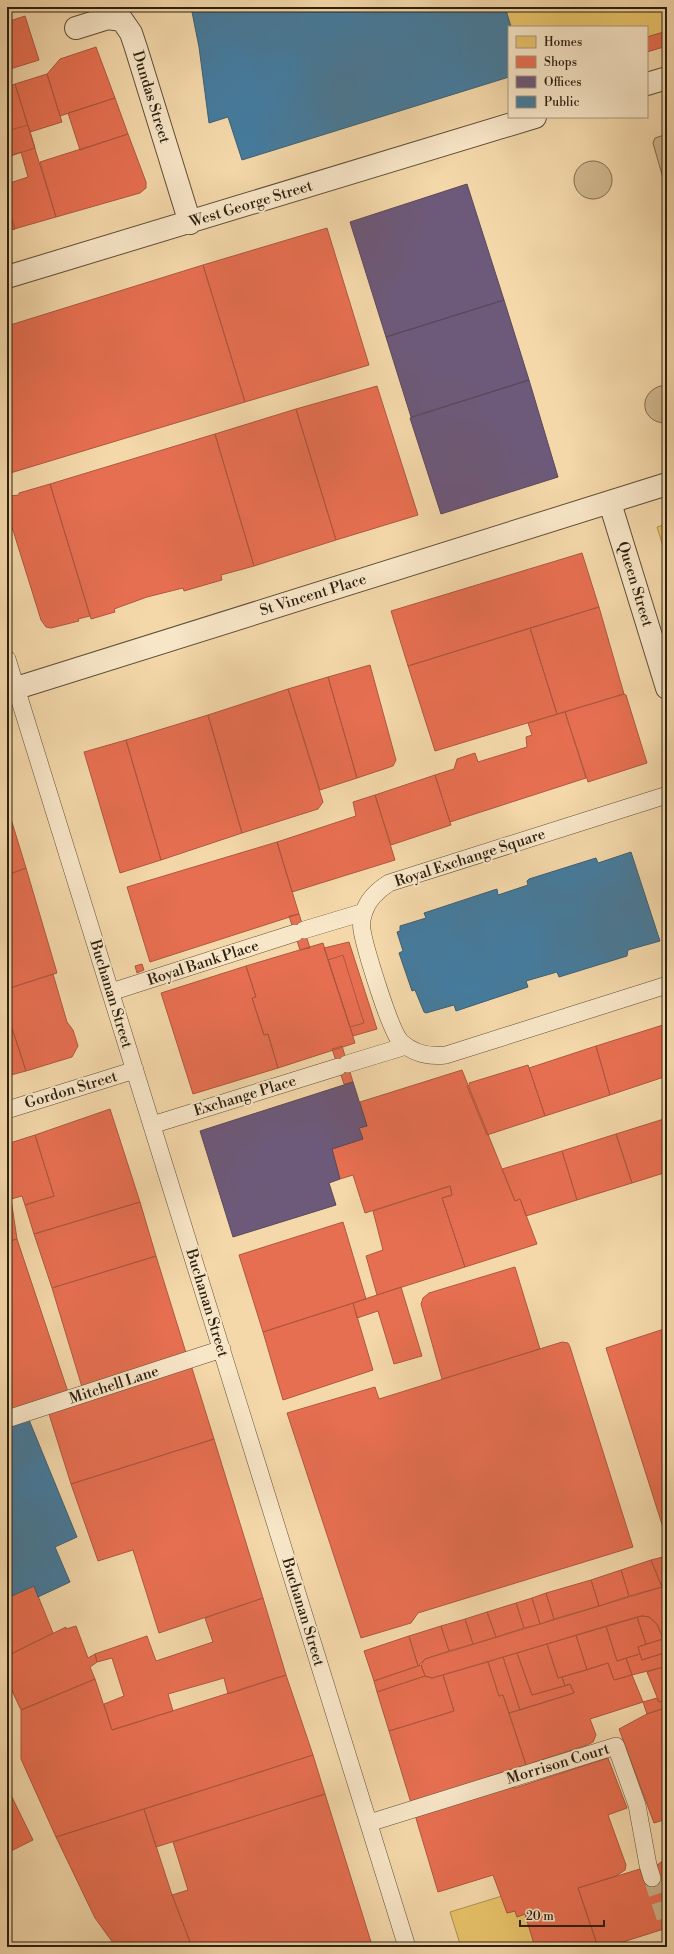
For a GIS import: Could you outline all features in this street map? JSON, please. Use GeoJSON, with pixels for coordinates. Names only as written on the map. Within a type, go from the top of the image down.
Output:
{"type":"FeatureCollection","features":[{"type":"Feature","properties":{"kind":"street","name":"Dundas Street"},"geometry":{"type":"LineString","coordinates":[[76,28],[108,18],[122,20],[127,25],[136,48],[190,223]]}},
{"type":"Feature","properties":{"kind":"street"},"geometry":{"type":"LineString","coordinates":[[648,84],[667,78]]}},
{"type":"Feature","properties":{"kind":"street","name":"West George Street"},"geometry":{"type":"LineString","coordinates":[[7,277],[190,223],[532,118]]}},
{"type":"Feature","properties":{"kind":"street","name":"St Vincent Place"},"geometry":{"type":"LineString","coordinates":[[12,690],[667,484]]}},
{"type":"Feature","properties":{"kind":"street","name":"Queen Street"},"geometry":{"type":"LineString","coordinates":[[610,503],[667,688]]}},
{"type":"Feature","properties":{"kind":"street","name":"Buchanan Street"},"geometry":{"type":"LineString","coordinates":[[7,659],[12,690],[111,992],[407,1947]]}},
{"type":"Feature","properties":{"kind":"street","name":"Royal Exchange Square"},"geometry":{"type":"LineString","coordinates":[[667,795],[389,883],[376,893],[364,912],[362,930],[388,1018],[397,1036],[406,1046],[423,1055],[446,1055],[667,985]]}},
{"type":"Feature","properties":{"kind":"street","name":"Royal Bank Place"},"geometry":{"type":"LineString","coordinates":[[111,992],[299,931],[364,912]]}},
{"type":"Feature","properties":{"kind":"street","name":"Exchange Place"},"geometry":{"type":"LineString","coordinates":[[152,1125],[406,1046]]}},
{"type":"Feature","properties":{"kind":"street","name":"Gordon Street"},"geometry":{"type":"LineString","coordinates":[[7,1110],[135,1070]]}},
{"type":"Feature","properties":{"kind":"street","name":"Mitchell Lane"},"geometry":{"type":"LineString","coordinates":[[7,1419],[222,1349]]}},
{"type":"Feature","properties":{"kind":"street","name":"Morrison Court"},"geometry":{"type":"LineString","coordinates":[[369,1823],[616,1746],[637,1805],[648,1865],[652,1878]]}},
{"type":"Feature","properties":{"kind":"shaded area"},"geometry":{"type":"Polygon","coordinates":[[[667,134],[667,192],[653,143],[655,138],[667,134]]]}},
{"type":"Feature","properties":{"kind":"shaded area"},"geometry":{"type":"Polygon","coordinates":[[[593,161],[603,164],[609,170],[612,180],[609,190],[603,196],[593,199],[583,196],[577,190],[574,180],[577,170],[583,164],[593,161]]]}},
{"type":"Feature","properties":{"kind":"shaded area"},"geometry":{"type":"Polygon","coordinates":[[[660,386],[667,386],[666,423],[658,422],[651,418],[645,408],[645,401],[648,395],[660,386]]]}},
{"type":"Feature","properties":{"kind":"building: Homes"},"geometry":{"type":"Polygon","coordinates":[[[505,7],[667,7],[667,31],[648,37],[648,26],[511,26],[505,7]]]}},
{"type":"Feature","properties":{"kind":"building: Homes"},"geometry":{"type":"Polygon","coordinates":[[[667,524],[667,559],[657,527],[667,524]]]}},
{"type":"Feature","properties":{"kind":"building: Homes"},"geometry":{"type":"Polygon","coordinates":[[[502,1896],[507,1913],[515,1911],[517,1917],[525,1914],[535,1947],[461,1947],[450,1912],[502,1896]]]}},
{"type":"Feature","properties":{"kind":"building: Shops"},"geometry":{"type":"Polygon","coordinates":[[[25,16],[39,60],[7,70],[7,22],[25,16]]]}},
{"type":"Feature","properties":{"kind":"building: Shops"},"geometry":{"type":"Polygon","coordinates":[[[667,31],[667,46],[648,52],[648,37],[667,31]]]}},
{"type":"Feature","properties":{"kind":"building: Shops"},"geometry":{"type":"Polygon","coordinates":[[[96,47],[115,98],[60,116],[47,74],[60,59],[96,47]]]}},
{"type":"Feature","properties":{"kind":"building: Shops"},"geometry":{"type":"Polygon","coordinates":[[[47,74],[62,122],[30,132],[15,84],[47,74]]]}},
{"type":"Feature","properties":{"kind":"building: Shops"},"geometry":{"type":"Polygon","coordinates":[[[15,84],[56,217],[7,231],[7,184],[28,177],[21,152],[7,157],[7,87],[15,84]]]}},
{"type":"Feature","properties":{"kind":"building: Shops"},"geometry":{"type":"Polygon","coordinates":[[[115,98],[128,134],[80,150],[68,113],[115,98]]]}},
{"type":"Feature","properties":{"kind":"building: Shops"},"geometry":{"type":"Polygon","coordinates":[[[28,125],[35,148],[7,157],[7,131],[28,125]]]}},
{"type":"Feature","properties":{"kind":"building: Shops"},"geometry":{"type":"Polygon","coordinates":[[[128,134],[146,182],[146,188],[140,193],[56,217],[40,162],[128,134]]]}},
{"type":"Feature","properties":{"kind":"building: Shops"},"geometry":{"type":"Polygon","coordinates":[[[7,203],[15,229],[7,231],[7,203]]]}},
{"type":"Feature","properties":{"kind":"building: Shops"},"geometry":{"type":"Polygon","coordinates":[[[327,228],[369,365],[245,402],[203,265],[327,228]]]}},
{"type":"Feature","properties":{"kind":"building: Shops"},"geometry":{"type":"Polygon","coordinates":[[[203,265],[245,402],[7,474],[7,326],[203,265]]]}},
{"type":"Feature","properties":{"kind":"building: Shops"},"geometry":{"type":"Polygon","coordinates":[[[377,386],[418,515],[336,540],[296,409],[377,386]]]}},
{"type":"Feature","properties":{"kind":"building: Shops"},"geometry":{"type":"Polygon","coordinates":[[[296,409],[336,540],[254,566],[215,434],[296,409]]]}},
{"type":"Feature","properties":{"kind":"building: Shops"},"geometry":{"type":"Polygon","coordinates":[[[215,434],[254,566],[221,575],[222,580],[184,591],[183,588],[147,597],[114,609],[115,612],[91,619],[50,484],[215,434]]]}},
{"type":"Feature","properties":{"kind":"building: Shops"},"geometry":{"type":"Polygon","coordinates":[[[50,484],[90,616],[78,619],[79,621],[51,628],[46,627],[41,620],[7,511],[7,499],[10,496],[19,495],[19,493],[50,484]]]}},
{"type":"Feature","properties":{"kind":"building: Shops"},"geometry":{"type":"Polygon","coordinates":[[[582,553],[599,607],[408,666],[391,611],[582,553]]]}},
{"type":"Feature","properties":{"kind":"building: Shops"},"geometry":{"type":"Polygon","coordinates":[[[599,607],[624,694],[557,714],[530,628],[599,607]]]}},
{"type":"Feature","properties":{"kind":"building: Shops"},"geometry":{"type":"Polygon","coordinates":[[[530,628],[557,714],[435,751],[408,666],[530,628]]]}},
{"type":"Feature","properties":{"kind":"building: Shops"},"geometry":{"type":"Polygon","coordinates":[[[370,665],[396,760],[393,766],[357,778],[328,677],[370,665]]]}},
{"type":"Feature","properties":{"kind":"building: Shops"},"geometry":{"type":"Polygon","coordinates":[[[328,677],[357,778],[320,790],[288,689],[328,677]]]}},
{"type":"Feature","properties":{"kind":"building: Shops"},"geometry":{"type":"Polygon","coordinates":[[[288,689],[323,802],[318,809],[242,833],[208,715],[288,689]]]}},
{"type":"Feature","properties":{"kind":"building: Shops"},"geometry":{"type":"Polygon","coordinates":[[[624,694],[626,695],[647,763],[588,782],[565,712],[624,694]]]}},
{"type":"Feature","properties":{"kind":"building: Shops"},"geometry":{"type":"Polygon","coordinates":[[[565,712],[586,778],[450,822],[435,775],[454,769],[457,759],[475,753],[478,762],[527,747],[526,737],[532,735],[528,723],[565,712]]]}},
{"type":"Feature","properties":{"kind":"building: Shops"},"geometry":{"type":"Polygon","coordinates":[[[208,715],[242,833],[161,860],[126,740],[208,715]]]}},
{"type":"Feature","properties":{"kind":"building: Shops"},"geometry":{"type":"Polygon","coordinates":[[[126,740],[161,860],[120,873],[84,752],[126,740]]]}},
{"type":"Feature","properties":{"kind":"building: Shops"},"geometry":{"type":"Polygon","coordinates":[[[435,775],[451,825],[391,845],[375,795],[435,775]]]}},
{"type":"Feature","properties":{"kind":"building: Shops"},"geometry":{"type":"Polygon","coordinates":[[[375,795],[395,860],[292,892],[277,842],[356,816],[353,802],[375,795]]]}},
{"type":"Feature","properties":{"kind":"building: Shops"},"geometry":{"type":"Polygon","coordinates":[[[7,806],[26,868],[7,875],[7,806]]]}},
{"type":"Feature","properties":{"kind":"building: Shops"},"geometry":{"type":"Polygon","coordinates":[[[277,842],[299,914],[150,962],[127,887],[277,842]]]}},
{"type":"Feature","properties":{"kind":"building: Shops"},"geometry":{"type":"Polygon","coordinates":[[[26,868],[57,973],[7,989],[7,875],[26,868]]]}},
{"type":"Feature","properties":{"kind":"building: Shops"},"geometry":{"type":"Polygon","coordinates":[[[299,914],[310,948],[300,950],[289,916],[299,914]]]}},
{"type":"Feature","properties":{"kind":"building: Shops"},"geometry":{"type":"Polygon","coordinates":[[[349,942],[377,1029],[353,1036],[324,948],[349,942]]]}},
{"type":"Feature","properties":{"kind":"building: Shops"},"geometry":{"type":"Polygon","coordinates":[[[323,943],[355,1043],[278,1068],[268,1034],[264,1035],[252,998],[256,997],[246,966],[323,943]]]}},
{"type":"Feature","properties":{"kind":"building: Shops"},"geometry":{"type":"Polygon","coordinates":[[[343,955],[364,1023],[350,1027],[328,960],[343,955]]]}},
{"type":"Feature","properties":{"kind":"building: Shops"},"geometry":{"type":"Polygon","coordinates":[[[142,964],[144,970],[137,973],[135,966],[142,964]]]}},
{"type":"Feature","properties":{"kind":"building: Shops"},"geometry":{"type":"Polygon","coordinates":[[[246,966],[256,997],[252,998],[264,1035],[268,1034],[278,1068],[193,1094],[161,993],[246,966]]]}},
{"type":"Feature","properties":{"kind":"building: Shops"},"geometry":{"type":"Polygon","coordinates":[[[53,974],[67,1022],[73,1030],[78,1046],[72,1057],[26,1071],[7,1013],[7,989],[53,974]]]}},
{"type":"Feature","properties":{"kind":"building: Shops"},"geometry":{"type":"Polygon","coordinates":[[[7,1013],[26,1071],[7,1076],[7,1013]]]}},
{"type":"Feature","properties":{"kind":"building: Shops"},"geometry":{"type":"Polygon","coordinates":[[[667,1020],[667,1040],[663,1021],[667,1020]]]}},
{"type":"Feature","properties":{"kind":"building: Shops"},"geometry":{"type":"Polygon","coordinates":[[[663,1025],[667,1040],[667,1076],[610,1095],[596,1046],[663,1025]]]}},
{"type":"Feature","properties":{"kind":"building: Shops"},"geometry":{"type":"Polygon","coordinates":[[[342,1046],[353,1082],[344,1084],[332,1049],[342,1046]]]}},
{"type":"Feature","properties":{"kind":"building: Shops"},"geometry":{"type":"Polygon","coordinates":[[[596,1046],[610,1095],[545,1116],[529,1068],[596,1046]]]}},
{"type":"Feature","properties":{"kind":"building: Shops"},"geometry":{"type":"Polygon","coordinates":[[[528,1065],[545,1116],[487,1135],[467,1086],[470,1085],[469,1083],[528,1065]]]}},
{"type":"Feature","properties":{"kind":"building: Shops"},"geometry":{"type":"Polygon","coordinates":[[[462,1070],[515,1201],[520,1199],[537,1244],[465,1267],[442,1198],[452,1195],[450,1186],[365,1213],[353,1175],[340,1179],[332,1149],[363,1139],[359,1128],[367,1126],[360,1102],[462,1070]]]}},
{"type":"Feature","properties":{"kind":"building: Shops"},"geometry":{"type":"Polygon","coordinates":[[[110,1109],[140,1202],[34,1234],[25,1205],[54,1196],[35,1135],[110,1109]]]}},
{"type":"Feature","properties":{"kind":"building: Shops"},"geometry":{"type":"Polygon","coordinates":[[[667,1118],[667,1172],[632,1183],[616,1134],[667,1118]]]}},
{"type":"Feature","properties":{"kind":"building: Shops"},"geometry":{"type":"Polygon","coordinates":[[[616,1134],[632,1183],[577,1200],[562,1151],[616,1134]]]}},
{"type":"Feature","properties":{"kind":"building: Shops"},"geometry":{"type":"Polygon","coordinates":[[[35,1135],[54,1196],[25,1205],[22,1196],[11,1199],[7,1186],[7,1144],[35,1135]]]}},
{"type":"Feature","properties":{"kind":"building: Shops"},"geometry":{"type":"Polygon","coordinates":[[[562,1151],[577,1200],[526,1216],[520,1199],[515,1201],[502,1169],[562,1151]]]}},
{"type":"Feature","properties":{"kind":"building: Shops"},"geometry":{"type":"Polygon","coordinates":[[[7,1186],[11,1199],[17,1239],[7,1242],[7,1186]]]}},
{"type":"Feature","properties":{"kind":"building: Shops"},"geometry":{"type":"Polygon","coordinates":[[[450,1186],[452,1195],[442,1198],[465,1267],[377,1295],[366,1256],[383,1250],[373,1211],[450,1186]]]}},
{"type":"Feature","properties":{"kind":"building: Shops"},"geometry":{"type":"Polygon","coordinates":[[[140,1202],[156,1256],[52,1288],[34,1234],[140,1202]]]}},
{"type":"Feature","properties":{"kind":"building: Shops"},"geometry":{"type":"Polygon","coordinates":[[[343,1222],[366,1299],[263,1332],[239,1255],[343,1222]]]}},
{"type":"Feature","properties":{"kind":"building: Shops"},"geometry":{"type":"Polygon","coordinates":[[[17,1239],[68,1392],[7,1412],[7,1242],[17,1239]]]}},
{"type":"Feature","properties":{"kind":"building: Shops"},"geometry":{"type":"Polygon","coordinates":[[[156,1256],[187,1356],[82,1387],[52,1288],[156,1256]]]}},
{"type":"Feature","properties":{"kind":"building: Shops"},"geometry":{"type":"Polygon","coordinates":[[[515,1267],[540,1349],[442,1379],[421,1304],[423,1298],[429,1293],[515,1267]]]}},
{"type":"Feature","properties":{"kind":"building: Shops"},"geometry":{"type":"Polygon","coordinates":[[[401,1287],[422,1356],[394,1364],[378,1311],[357,1318],[353,1303],[401,1287]]]}},
{"type":"Feature","properties":{"kind":"building: Shops"},"geometry":{"type":"Polygon","coordinates":[[[353,1303],[373,1370],[283,1400],[263,1332],[353,1303]]]}},
{"type":"Feature","properties":{"kind":"building: Shops"},"geometry":{"type":"Polygon","coordinates":[[[667,1328],[667,1540],[606,1348],[667,1328]]]}},
{"type":"Feature","properties":{"kind":"building: Shops"},"geometry":{"type":"Polygon","coordinates":[[[562,1342],[568,1343],[570,1347],[633,1547],[418,1613],[411,1623],[361,1638],[287,1413],[375,1387],[379,1399],[562,1342]]]}},
{"type":"Feature","properties":{"kind":"building: Shops"},"geometry":{"type":"Polygon","coordinates":[[[191,1365],[214,1439],[71,1484],[48,1411],[191,1365]]]}},
{"type":"Feature","properties":{"kind":"building: Shops"},"geometry":{"type":"Polygon","coordinates":[[[214,1439],[263,1598],[159,1633],[133,1550],[98,1561],[71,1484],[214,1439]]]}},
{"type":"Feature","properties":{"kind":"building: Shops"},"geometry":{"type":"Polygon","coordinates":[[[667,1556],[667,1600],[651,1560],[667,1556]]]}},
{"type":"Feature","properties":{"kind":"building: Shops"},"geometry":{"type":"Polygon","coordinates":[[[651,1560],[662,1587],[629,1596],[621,1570],[651,1560]]]}},
{"type":"Feature","properties":{"kind":"building: Shops"},"geometry":{"type":"Polygon","coordinates":[[[621,1570],[629,1596],[599,1606],[591,1580],[621,1570]]]}},
{"type":"Feature","properties":{"kind":"building: Shops"},"geometry":{"type":"Polygon","coordinates":[[[591,1580],[599,1606],[554,1619],[546,1593],[591,1580]]]}},
{"type":"Feature","properties":{"kind":"building: Shops"},"geometry":{"type":"Polygon","coordinates":[[[34,1586],[53,1633],[7,1656],[7,1598],[34,1586]]]}},
{"type":"Feature","properties":{"kind":"building: Shops"},"geometry":{"type":"Polygon","coordinates":[[[662,1587],[667,1600],[667,1648],[657,1624],[649,1617],[642,1616],[432,1678],[425,1676],[421,1665],[425,1659],[662,1587]]]}},
{"type":"Feature","properties":{"kind":"building: Shops"},"geometry":{"type":"Polygon","coordinates":[[[546,1593],[554,1619],[540,1624],[532,1598],[546,1593]]]}},
{"type":"Feature","properties":{"kind":"building: Shops"},"geometry":{"type":"Polygon","coordinates":[[[263,1598],[286,1675],[228,1694],[224,1678],[168,1694],[173,1711],[112,1730],[104,1704],[124,1696],[112,1658],[97,1662],[95,1654],[147,1636],[156,1661],[213,1642],[205,1618],[263,1598]]]}},
{"type":"Feature","properties":{"kind":"building: Shops"},"geometry":{"type":"Polygon","coordinates":[[[532,1598],[540,1624],[524,1628],[516,1603],[532,1598]]]}},
{"type":"Feature","properties":{"kind":"building: Shops"},"geometry":{"type":"Polygon","coordinates":[[[516,1603],[524,1628],[496,1637],[487,1612],[516,1603]]]}},
{"type":"Feature","properties":{"kind":"building: Shops"},"geometry":{"type":"Polygon","coordinates":[[[487,1612],[496,1637],[473,1644],[465,1619],[487,1612]]]}},
{"type":"Feature","properties":{"kind":"building: Shops"},"geometry":{"type":"Polygon","coordinates":[[[637,1617],[649,1617],[657,1624],[663,1639],[646,1644],[637,1617]]]}},
{"type":"Feature","properties":{"kind":"building: Shops"},"geometry":{"type":"Polygon","coordinates":[[[637,1617],[646,1644],[638,1647],[640,1654],[617,1661],[606,1626],[637,1617]]]}},
{"type":"Feature","properties":{"kind":"building: Shops"},"geometry":{"type":"Polygon","coordinates":[[[465,1619],[473,1644],[449,1651],[441,1626],[465,1619]]]}},
{"type":"Feature","properties":{"kind":"building: Shops"},"geometry":{"type":"Polygon","coordinates":[[[76,1626],[88,1658],[95,1654],[97,1662],[90,1667],[95,1679],[21,1710],[7,1680],[7,1656],[66,1627],[66,1629],[76,1626]]]}},
{"type":"Feature","properties":{"kind":"building: Shops"},"geometry":{"type":"Polygon","coordinates":[[[441,1626],[449,1651],[425,1659],[418,1666],[409,1636],[441,1626]]]}},
{"type":"Feature","properties":{"kind":"building: Shops"},"geometry":{"type":"Polygon","coordinates":[[[606,1626],[617,1661],[626,1658],[632,1675],[614,1680],[608,1663],[587,1670],[576,1635],[606,1626]]]}},
{"type":"Feature","properties":{"kind":"building: Shops"},"geometry":{"type":"Polygon","coordinates":[[[576,1635],[587,1670],[558,1678],[547,1644],[576,1635]]]}},
{"type":"Feature","properties":{"kind":"building: Shops"},"geometry":{"type":"Polygon","coordinates":[[[409,1636],[418,1666],[374,1681],[364,1651],[409,1636]]]}},
{"type":"Feature","properties":{"kind":"building: Shops"},"geometry":{"type":"Polygon","coordinates":[[[663,1639],[667,1652],[642,1660],[638,1647],[663,1639]]]}},
{"type":"Feature","properties":{"kind":"building: Shops"},"geometry":{"type":"Polygon","coordinates":[[[547,1644],[558,1678],[562,1677],[565,1686],[532,1695],[517,1653],[547,1644]]]}},
{"type":"Feature","properties":{"kind":"building: Shops"},"geometry":{"type":"Polygon","coordinates":[[[667,1652],[667,1666],[632,1675],[626,1658],[640,1654],[642,1660],[667,1652]]]}},
{"type":"Feature","properties":{"kind":"building: Shops"},"geometry":{"type":"Polygon","coordinates":[[[517,1653],[532,1695],[570,1684],[574,1693],[520,1710],[503,1657],[517,1653]]]}},
{"type":"Feature","properties":{"kind":"building: Shops"},"geometry":{"type":"Polygon","coordinates":[[[503,1657],[520,1710],[509,1713],[503,1695],[499,1696],[488,1662],[503,1657]]]}},
{"type":"Feature","properties":{"kind":"building: Shops"},"geometry":{"type":"Polygon","coordinates":[[[488,1662],[499,1696],[503,1695],[526,1765],[509,1770],[506,1774],[411,1803],[389,1731],[454,1711],[443,1675],[488,1662]]]}},
{"type":"Feature","properties":{"kind":"building: Shops"},"geometry":{"type":"Polygon","coordinates":[[[608,1663],[614,1680],[632,1675],[643,1702],[590,1719],[596,1735],[593,1742],[526,1765],[509,1713],[574,1693],[570,1684],[565,1686],[562,1677],[608,1663]]]}},
{"type":"Feature","properties":{"kind":"building: Shops"},"geometry":{"type":"Polygon","coordinates":[[[421,1665],[425,1676],[377,1692],[374,1681],[421,1665]]]}},
{"type":"Feature","properties":{"kind":"building: Shops"},"geometry":{"type":"Polygon","coordinates":[[[667,1666],[667,1700],[659,1702],[647,1672],[667,1666]]]}},
{"type":"Feature","properties":{"kind":"building: Shops"},"geometry":{"type":"Polygon","coordinates":[[[286,1675],[313,1755],[56,1837],[21,1759],[21,1710],[95,1679],[112,1730],[286,1675]]]}},
{"type":"Feature","properties":{"kind":"building: Shops"},"geometry":{"type":"Polygon","coordinates":[[[443,1675],[454,1711],[389,1731],[377,1692],[425,1676],[432,1678],[443,1675]]]}},
{"type":"Feature","properties":{"kind":"building: Shops"},"geometry":{"type":"Polygon","coordinates":[[[657,1698],[659,1702],[667,1700],[667,1707],[647,1714],[643,1702],[657,1698]]]}},
{"type":"Feature","properties":{"kind":"building: Shops"},"geometry":{"type":"Polygon","coordinates":[[[662,1709],[667,1720],[667,1819],[654,1823],[619,1729],[647,1714],[662,1709]]]}},
{"type":"Feature","properties":{"kind":"building: Shops"},"geometry":{"type":"Polygon","coordinates":[[[313,1755],[325,1794],[156,1847],[144,1809],[313,1755]]]}},
{"type":"Feature","properties":{"kind":"building: Shops"},"geometry":{"type":"Polygon","coordinates":[[[608,1758],[627,1808],[608,1815],[626,1865],[625,1870],[616,1876],[578,1888],[598,1947],[535,1947],[525,1914],[517,1917],[515,1911],[507,1913],[493,1875],[438,1892],[415,1815],[509,1786],[515,1788],[608,1758]]]}},
{"type":"Feature","properties":{"kind":"building: Shops"},"geometry":{"type":"Polygon","coordinates":[[[7,1787],[33,1840],[7,1853],[7,1787]]]}},
{"type":"Feature","properties":{"kind":"building: Shops"},"geometry":{"type":"Polygon","coordinates":[[[325,1794],[371,1942],[357,1947],[192,1947],[172,1895],[188,1890],[173,1842],[325,1794]]]}},
{"type":"Feature","properties":{"kind":"building: Shops"},"geometry":{"type":"Polygon","coordinates":[[[144,1809],[172,1895],[192,1947],[116,1947],[95,1918],[56,1837],[144,1809]]]}},
{"type":"Feature","properties":{"kind":"building: Shops"},"geometry":{"type":"Polygon","coordinates":[[[661,1862],[667,1863],[667,1928],[607,1947],[598,1947],[578,1888],[640,1869],[644,1881],[652,1878],[656,1866],[661,1862]]]}},
{"type":"Feature","properties":{"kind":"building: Offices"},"geometry":{"type":"Polygon","coordinates":[[[467,184],[504,300],[386,337],[350,222],[467,184]]]}},
{"type":"Feature","properties":{"kind":"building: Offices"},"geometry":{"type":"Polygon","coordinates":[[[504,300],[529,380],[411,417],[386,337],[504,300]]]}},
{"type":"Feature","properties":{"kind":"building: Offices"},"geometry":{"type":"Polygon","coordinates":[[[529,380],[558,477],[441,514],[410,418],[529,380]]]}},
{"type":"Feature","properties":{"kind":"building: Offices"},"geometry":{"type":"Polygon","coordinates":[[[353,1082],[367,1126],[359,1128],[363,1139],[332,1149],[340,1179],[329,1183],[336,1205],[233,1237],[200,1131],[353,1082]]]}},
{"type":"Feature","properties":{"kind":"building: Public"},"geometry":{"type":"Polygon","coordinates":[[[191,7],[505,7],[511,26],[508,26],[508,77],[242,160],[228,117],[209,123],[199,47],[191,7]]]}},
{"type":"Feature","properties":{"kind":"building: Public"},"geometry":{"type":"Polygon","coordinates":[[[631,852],[660,941],[628,950],[627,956],[559,977],[557,972],[526,981],[528,987],[456,1011],[454,1005],[426,1013],[424,1012],[415,990],[412,991],[399,953],[403,951],[397,932],[400,931],[400,926],[426,918],[424,913],[497,889],[498,895],[528,885],[527,881],[529,879],[596,858],[598,863],[631,852]]]}},
{"type":"Feature","properties":{"kind":"building: Public"},"geometry":{"type":"Polygon","coordinates":[[[27,1415],[77,1537],[55,1547],[70,1582],[38,1597],[34,1586],[7,1598],[7,1423],[27,1415]]]}},
{"type":"Feature","properties":{"kind":"tunnel"},"geometry":{"type":"LineString","coordinates":[[652,1878],[667,1924]]}}]}
